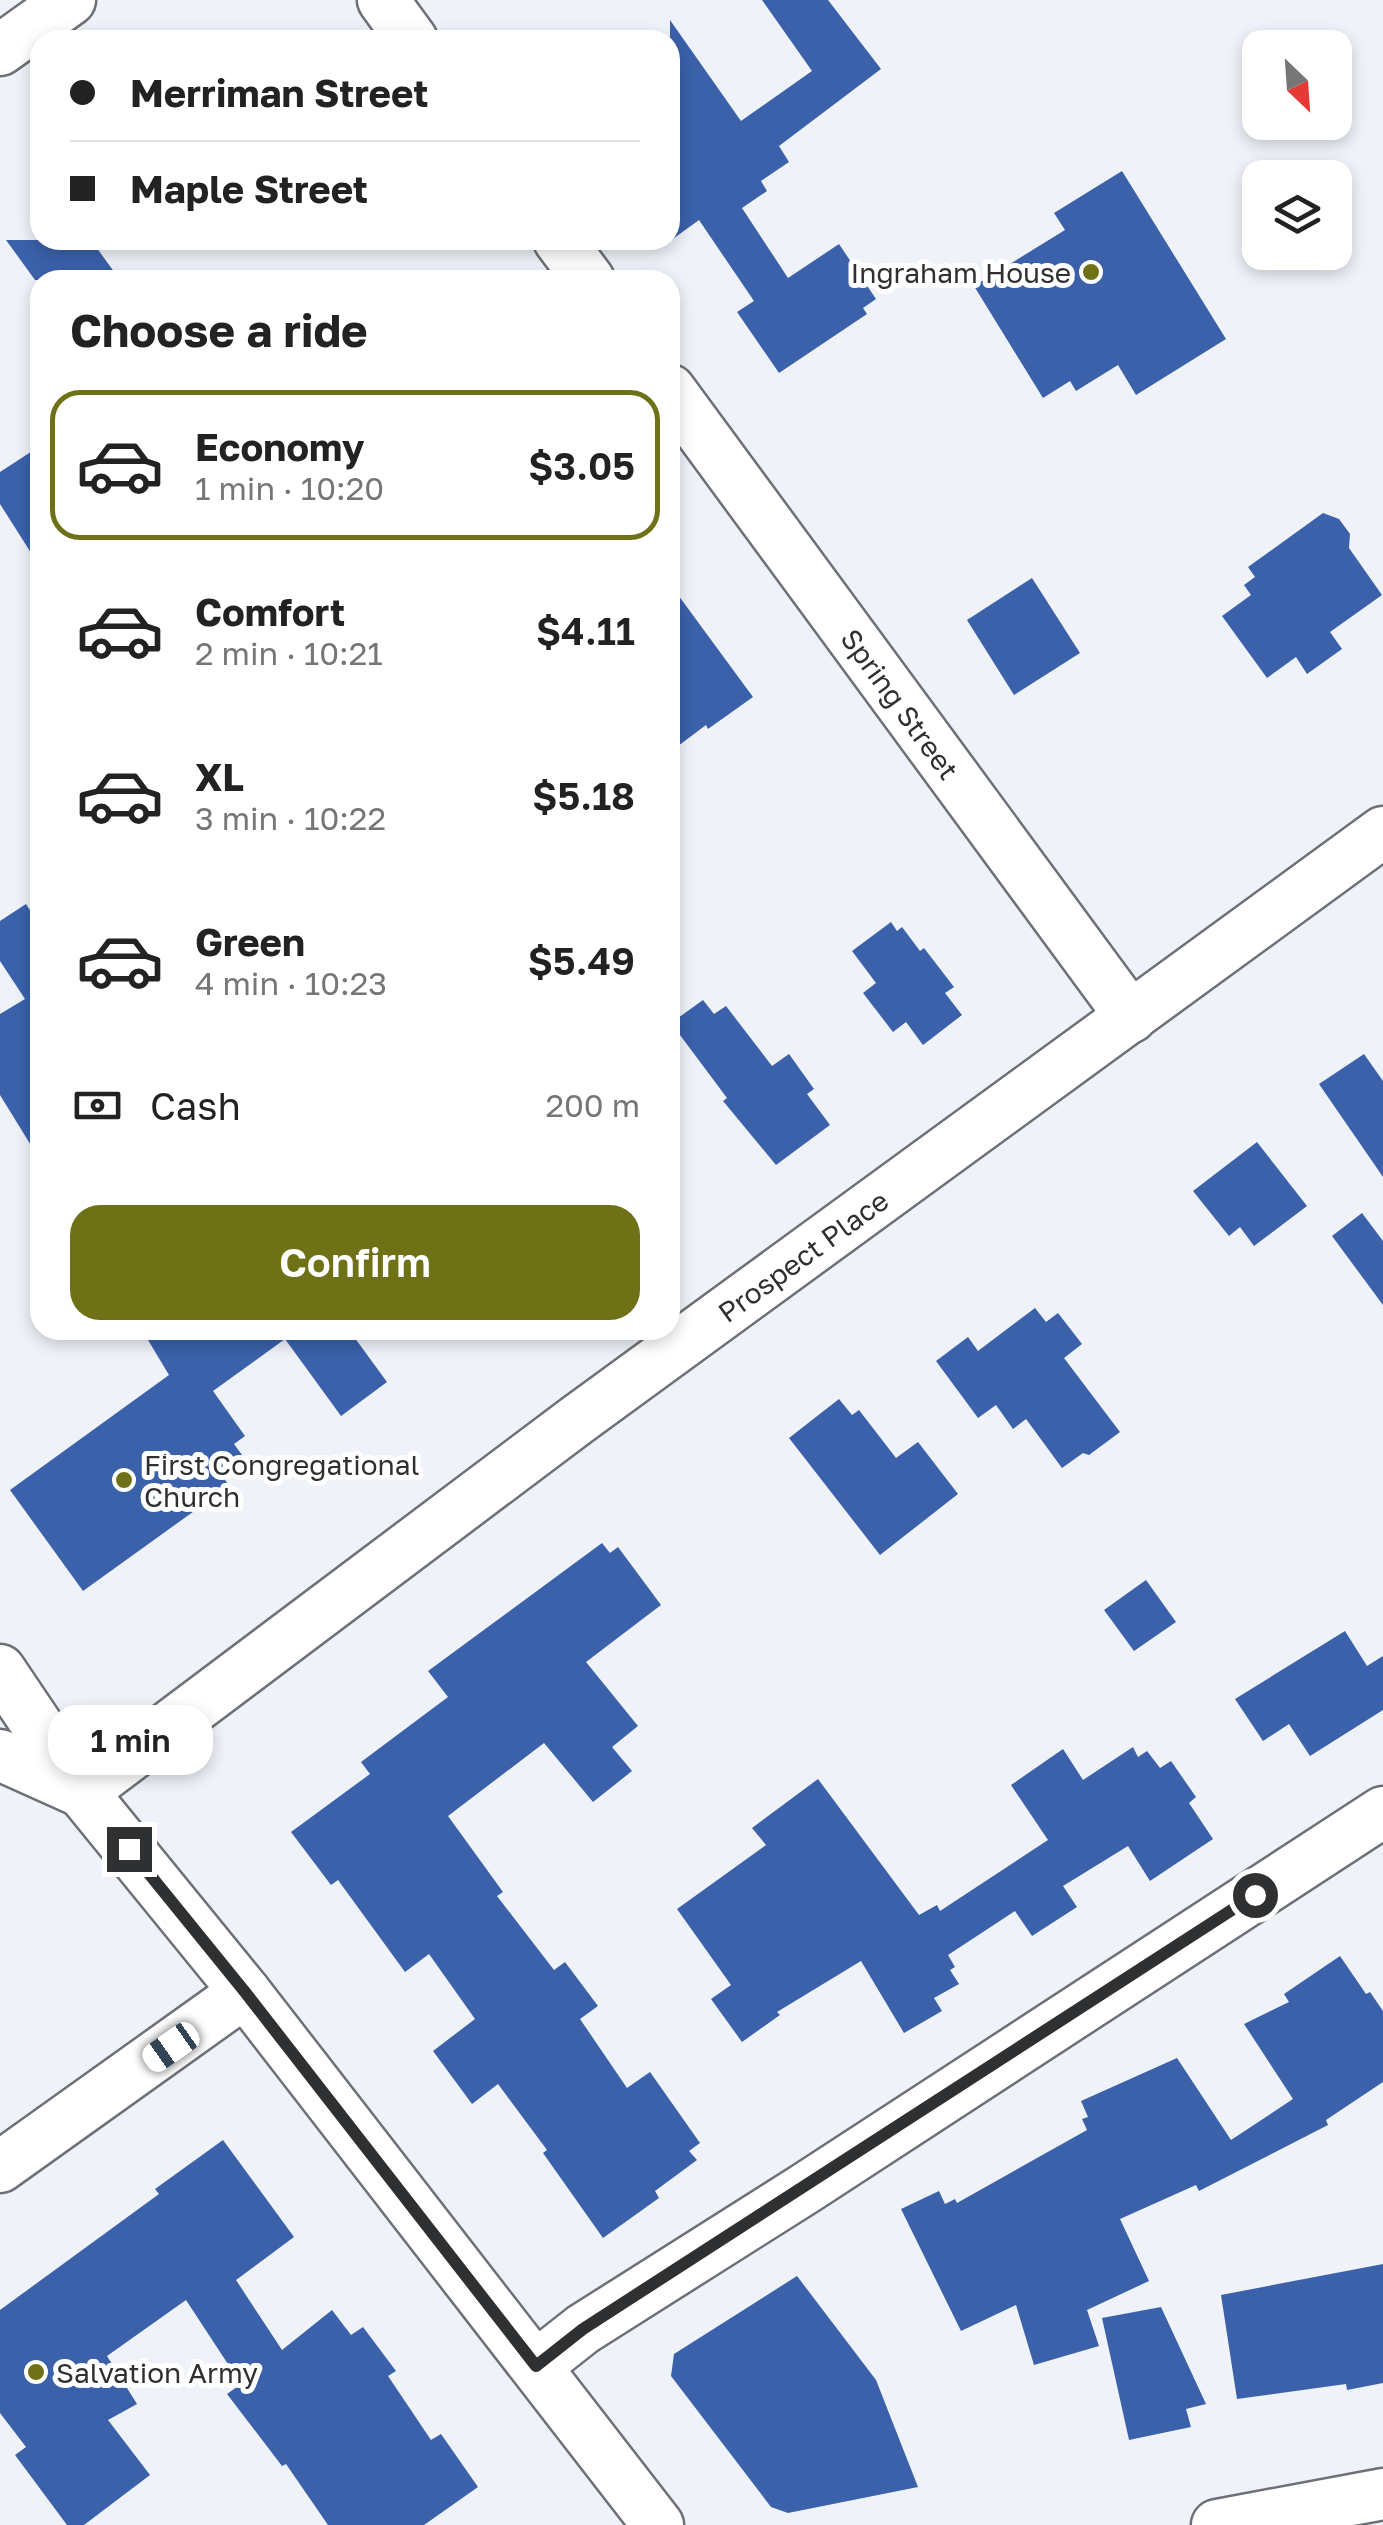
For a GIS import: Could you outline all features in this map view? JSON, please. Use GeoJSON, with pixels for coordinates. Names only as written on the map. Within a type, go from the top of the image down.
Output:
{"type":"FeatureCollection","features":[{"type":"Feature","properties":{"kind":"street"},"geometry":{"type":"LineString","coordinates":[[0,50],[70,0]]}},
{"type":"Feature","properties":{"kind":"street"},"geometry":{"type":"LineString","coordinates":[[383,0],[405,30]]}},
{"type":"Feature","properties":{"kind":"street","name":"Spring Street"},"geometry":{"type":"LineString","coordinates":[[680,404],[1130,1017]]}},
{"type":"Feature","properties":{"kind":"street","name":"Prospect Place"},"geometry":{"type":"LineString","coordinates":[[82,1792],[577,1420],[1383,832]]}},
{"type":"Feature","properties":{"kind":"street"},"geometry":{"type":"LineString","coordinates":[[0,1670],[82,1792],[245,1992],[658,2525]]}},
{"type":"Feature","properties":{"kind":"street"},"geometry":{"type":"LineString","coordinates":[[0,1755],[82,1792]]}},
{"type":"Feature","properties":{"kind":"street"},"geometry":{"type":"LineString","coordinates":[[536,2366],[583,2329],[1383,1812]]}},
{"type":"Feature","properties":{"kind":"street"},"geometry":{"type":"LineString","coordinates":[[0,2167],[245,1992]]}},
{"type":"Feature","properties":{"kind":"street"},"geometry":{"type":"LineString","coordinates":[[1217,2525],[1383,2494]]}},
{"type":"Feature","properties":{"kind":"building"},"geometry":{"type":"Polygon","coordinates":[[[762,0],[828,0],[881,69],[779,146],[789,162],[761,181],[767,191],[742,208],[788,278],[839,244],[876,299],[863,308],[867,314],[779,373],[737,312],[754,301],[699,220],[680,234],[680,34],[741,121],[812,71],[762,0]]]}},
{"type":"Feature","properties":{"kind":"building","name":"Ingraham House"},"geometry":{"type":"Polygon","coordinates":[[[1122,171],[1226,339],[1136,395],[1118,365],[1076,391],[1070,381],[1043,398],[974,286],[1065,230],[1054,213],[1122,171]]]}},
{"type":"Feature","properties":{"kind":"building"},"geometry":{"type":"Polygon","coordinates":[[[6,240],[30,240],[30,250],[98,250],[113,270],[30,270],[30,273],[6,240]]]}},
{"type":"Feature","properties":{"kind":"building"},"geometry":{"type":"Polygon","coordinates":[[[30,452],[30,551],[0,504],[0,472],[30,452]]]}},
{"type":"Feature","properties":{"kind":"building"},"geometry":{"type":"Polygon","coordinates":[[[1323,513],[1339,519],[1350,534],[1349,548],[1382,595],[1330,632],[1342,649],[1307,674],[1296,657],[1267,678],[1222,616],[1251,595],[1244,585],[1255,577],[1248,567],[1323,513]]]}},
{"type":"Feature","properties":{"kind":"building"},"geometry":{"type":"Polygon","coordinates":[[[1032,578],[1080,653],[1014,695],[967,620],[1032,578]]]}},
{"type":"Feature","properties":{"kind":"building"},"geometry":{"type":"Polygon","coordinates":[[[680,598],[753,697],[708,729],[706,725],[680,744],[680,598]]]}},
{"type":"Feature","properties":{"kind":"building"},"geometry":{"type":"Polygon","coordinates":[[[26,904],[30,910],[30,1144],[0,1095],[0,1014],[25,999],[0,961],[0,921],[26,904]]]}},
{"type":"Feature","properties":{"kind":"building"},"geometry":{"type":"Polygon","coordinates":[[[891,922],[897,931],[902,927],[920,951],[924,948],[954,987],[945,993],[962,1015],[923,1045],[906,1022],[893,1032],[863,993],[876,983],[852,951],[891,922]]]}},
{"type":"Feature","properties":{"kind":"building"},"geometry":{"type":"Polygon","coordinates":[[[703,1000],[714,1014],[726,1006],[772,1066],[789,1054],[814,1089],[807,1094],[830,1125],[776,1165],[723,1101],[727,1098],[680,1035],[680,1017],[703,1000]]]}},
{"type":"Feature","properties":{"kind":"building"},"geometry":{"type":"Polygon","coordinates":[[[1364,1054],[1383,1081],[1383,1177],[1319,1084],[1364,1054]]]}},
{"type":"Feature","properties":{"kind":"building"},"geometry":{"type":"Polygon","coordinates":[[[1257,1142],[1307,1206],[1254,1246],[1240,1227],[1229,1236],[1193,1191],[1257,1142]]]}},
{"type":"Feature","properties":{"kind":"building"},"geometry":{"type":"Polygon","coordinates":[[[1362,1213],[1383,1241],[1383,1305],[1332,1236],[1362,1213]]]}},
{"type":"Feature","properties":{"kind":"building"},"geometry":{"type":"Polygon","coordinates":[[[1035,1308],[1046,1322],[1058,1313],[1082,1344],[1064,1358],[1120,1432],[1089,1455],[1083,1453],[1062,1468],[1026,1419],[1013,1429],[996,1405],[978,1418],[936,1361],[968,1337],[978,1351],[1035,1308]]]}},
{"type":"Feature","properties":{"kind":"building","name":"First Congregational Church"},"geometry":{"type":"Polygon","coordinates":[[[148,1340],[284,1340],[213,1391],[245,1436],[234,1444],[245,1459],[222,1475],[229,1486],[83,1591],[10,1490],[169,1375],[148,1340]]]}},
{"type":"Feature","properties":{"kind":"building","name":"First Congregational Church"},"geometry":{"type":"Polygon","coordinates":[[[286,1340],[356,1340],[387,1382],[341,1416],[286,1340]]]}},
{"type":"Feature","properties":{"kind":"building"},"geometry":{"type":"Polygon","coordinates":[[[839,1399],[852,1415],[859,1410],[896,1458],[918,1442],[958,1494],[880,1555],[789,1438],[839,1399]]]}},
{"type":"Feature","properties":{"kind":"building"},"geometry":{"type":"Polygon","coordinates":[[[602,1543],[610,1553],[618,1547],[661,1605],[586,1662],[638,1726],[612,1747],[632,1771],[593,1802],[544,1743],[448,1816],[503,1892],[497,1896],[554,1970],[565,1962],[598,2006],[580,2019],[627,2088],[650,2072],[700,2143],[689,2151],[697,2160],[655,2191],[659,2198],[603,2238],[543,2153],[547,2150],[498,2084],[472,2104],[433,2051],[475,2019],[429,1954],[405,1972],[338,1880],[331,1885],[291,1832],[370,1774],[361,1762],[448,1697],[428,1671],[602,1543]]]}},
{"type":"Feature","properties":{"kind":"building"},"geometry":{"type":"Polygon","coordinates":[[[1146,1580],[1176,1622],[1134,1651],[1104,1610],[1146,1580]]]}},
{"type":"Feature","properties":{"kind":"building"},"geometry":{"type":"Polygon","coordinates":[[[1345,1631],[1367,1666],[1383,1656],[1383,1710],[1310,1756],[1289,1724],[1263,1741],[1235,1699],[1345,1631]]]}},
{"type":"Feature","properties":{"kind":"building"},"geometry":{"type":"Polygon","coordinates":[[[1133,1747],[1138,1757],[1147,1751],[1160,1768],[1171,1761],[1196,1797],[1189,1803],[1213,1839],[1150,1881],[1128,1846],[1063,1886],[1077,1907],[1032,1936],[1015,1911],[948,1955],[955,1967],[950,1970],[959,1984],[934,1998],[942,2011],[904,2033],[861,1961],[777,2012],[780,2015],[742,2042],[711,1999],[731,1985],[677,1909],[766,1845],[752,1828],[818,1779],[919,1915],[937,1905],[940,1911],[1048,1840],[1011,1785],[1063,1749],[1083,1780],[1133,1747]]]}},
{"type":"Feature","properties":{"kind":"building"},"geometry":{"type":"Polygon","coordinates":[[[1340,1956],[1383,2011],[1383,2082],[1326,2120],[1328,2125],[1199,2191],[1196,2185],[1120,2219],[1149,2281],[1087,2310],[1099,2346],[1034,2365],[1016,2305],[961,2331],[901,2209],[939,2191],[945,2204],[955,2199],[957,2203],[1087,2130],[1082,2119],[1088,2117],[1081,2101],[1177,2058],[1231,2140],[1293,2099],[1244,2024],[1289,2002],[1284,1994],[1340,1956]]]}},
{"type":"Feature","properties":{"kind":"building"},"geometry":{"type":"Polygon","coordinates":[[[223,2140],[294,2237],[236,2280],[282,2350],[332,2310],[351,2335],[363,2327],[396,2371],[388,2376],[431,2440],[441,2434],[478,2487],[424,2525],[328,2525],[286,2464],[282,2466],[227,2394],[241,2384],[186,2300],[107,2356],[137,2404],[108,2420],[150,2475],[84,2525],[67,2525],[15,2455],[26,2447],[0,2413],[0,2310],[159,2194],[155,2189],[223,2140]]]}},
{"type":"Feature","properties":{"kind":"building"},"geometry":{"type":"Polygon","coordinates":[[[1383,2264],[1383,2383],[1347,2390],[1346,2384],[1237,2399],[1221,2295],[1383,2264]]]}},
{"type":"Feature","properties":{"kind":"building"},"geometry":{"type":"Polygon","coordinates":[[[797,2276],[876,2380],[918,2487],[788,2513],[771,2507],[671,2376],[674,2354],[797,2276]]]}},
{"type":"Feature","properties":{"kind":"building"},"geometry":{"type":"Polygon","coordinates":[[[1161,2307],[1206,2404],[1186,2409],[1191,2427],[1129,2440],[1102,2318],[1161,2307]]]}},
{"type":"Feature","properties":{"kind":"place","name":"Ingraham House"},"geometry":{"type":"Point","coordinates":[1091,272]}},
{"type":"Feature","properties":{"kind":"place","name":"First Congregational Church"},"geometry":{"type":"Point","coordinates":[124,1480]}},
{"type":"Feature","properties":{"kind":"place","name":"Salvation Army"},"geometry":{"type":"Point","coordinates":[36,2372]}},
{"type":"Feature","properties":{"kind":"route"},"geometry":{"type":"LineString","coordinates":[[129,1849],[536,2366],[583,2329],[1255,1895]]}}]}
